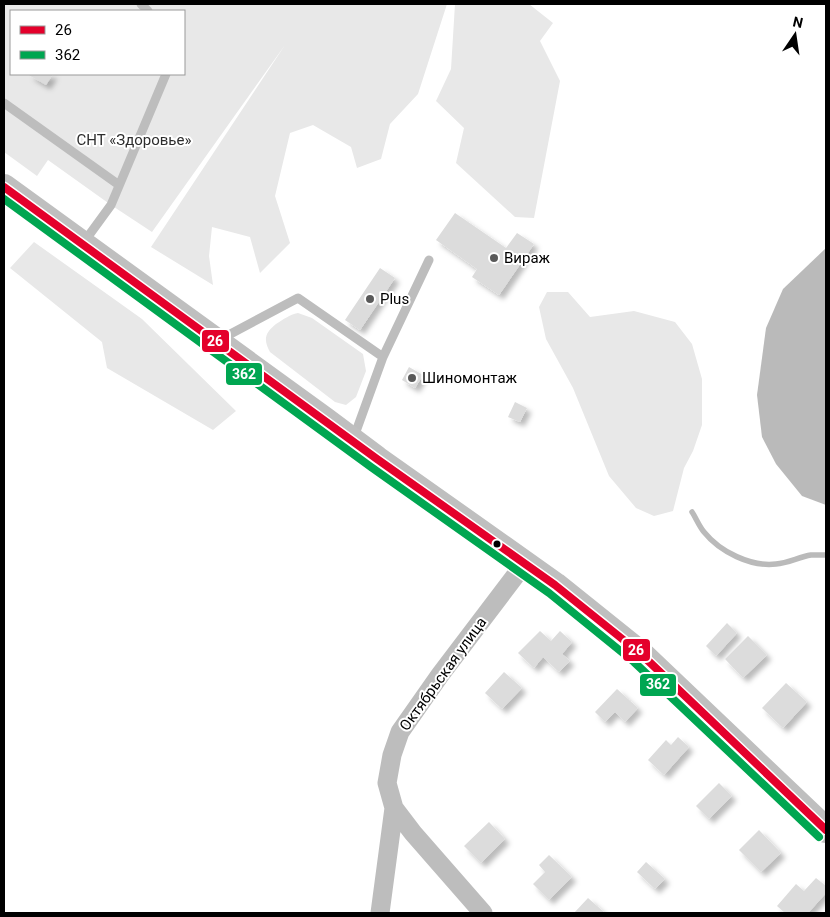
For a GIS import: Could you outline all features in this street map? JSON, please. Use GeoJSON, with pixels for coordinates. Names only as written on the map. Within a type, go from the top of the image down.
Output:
{"type":"FeatureCollection","features":[{"type":"Feature","properties":{"kind":"main road"},"geometry":{"type":"LineString","coordinates":[[4,187],[377,459],[555,585],[641,654],[826,830]]}},
{"type":"Feature","properties":{"kind":"street","name":"Октябрьская улица"},"geometry":{"type":"LineString","coordinates":[[483,913],[413,833],[394,808],[387,783],[392,755],[400,732],[440,675],[525,563]]}},
{"type":"Feature","properties":{"kind":"street"},"geometry":{"type":"LineString","coordinates":[[380,913],[394,808]]}},
{"type":"Feature","properties":{"kind":"lane"},"geometry":{"type":"LineString","coordinates":[[82,244],[111,205],[166,75]]}},
{"type":"Feature","properties":{"kind":"lane"},"geometry":{"type":"LineString","coordinates":[[4,103],[119,185]]}},
{"type":"Feature","properties":{"kind":"lane"},"geometry":{"type":"LineString","coordinates":[[353,440],[383,358],[428,260]]}},
{"type":"Feature","properties":{"kind":"lane"},"geometry":{"type":"LineString","coordinates":[[217,341],[298,298],[383,358]]}},
{"type":"Feature","properties":{"kind":"green space","name":"СНТ «Здоровье»"},"geometry":{"type":"Polygon","coordinates":[[[4,4],[447,4],[418,94],[390,124],[381,159],[357,168],[351,147],[313,125],[290,133],[275,196],[290,243],[260,273],[250,237],[212,227],[209,256],[213,285],[151,247],[285,45],[152,232],[48,160],[37,176],[4,152],[4,4]]]}},
{"type":"Feature","properties":{"kind":"green space"},"geometry":{"type":"Polygon","coordinates":[[[455,4],[529,4],[553,23],[540,41],[560,81],[534,218],[515,217],[456,163],[464,128],[436,101],[451,69],[455,4]]]}},
{"type":"Feature","properties":{"kind":"green space"},"geometry":{"type":"Polygon","coordinates":[[[34,242],[142,319],[236,411],[213,430],[107,368],[102,342],[10,268],[34,242]]]}},
{"type":"Feature","properties":{"kind":"green space"},"geometry":{"type":"Polygon","coordinates":[[[547,292],[568,292],[590,317],[634,311],[675,322],[692,344],[702,379],[702,425],[693,451],[684,468],[673,511],[654,516],[636,508],[609,476],[573,388],[546,339],[539,307],[547,292]]]}},
{"type":"Feature","properties":{"kind":"green space"},"geometry":{"type":"Polygon","coordinates":[[[298,313],[312,318],[363,354],[366,371],[356,397],[346,405],[335,402],[270,352],[266,343],[266,336],[269,330],[284,319],[298,313]]]}},
{"type":"Feature","properties":{"kind":"shaded area"},"geometry":{"type":"Polygon","coordinates":[[[826,248],[826,505],[802,496],[776,464],[762,437],[757,395],[766,328],[783,289],[826,248]]]}},
{"type":"Feature","properties":{"kind":"building"},"geometry":{"type":"Polygon","coordinates":[[[29,75],[52,75],[46,85],[29,75]]]}},
{"type":"Feature","properties":{"kind":"building","name":"Вираж"},"geometry":{"type":"Polygon","coordinates":[[[455,213],[506,248],[517,233],[534,244],[499,295],[472,277],[477,269],[436,240],[455,213]]]}},
{"type":"Feature","properties":{"kind":"building","name":"Plus"},"geometry":{"type":"Polygon","coordinates":[[[380,268],[395,278],[360,330],[345,320],[380,268]]]}},
{"type":"Feature","properties":{"kind":"building","name":"Шиномонтаж"},"geometry":{"type":"Polygon","coordinates":[[[409,367],[423,375],[415,388],[402,380],[409,367]]]}},
{"type":"Feature","properties":{"kind":"building"},"geometry":{"type":"Polygon","coordinates":[[[515,402],[527,408],[520,422],[508,417],[515,402]]]}},
{"type":"Feature","properties":{"kind":"building"},"geometry":{"type":"Polygon","coordinates":[[[727,623],[737,633],[716,656],[706,646],[727,623]]]}},
{"type":"Feature","properties":{"kind":"building"},"geometry":{"type":"Polygon","coordinates":[[[540,631],[551,641],[560,631],[572,642],[562,654],[570,661],[559,672],[543,657],[534,668],[518,653],[540,631]]]}},
{"type":"Feature","properties":{"kind":"building"},"geometry":{"type":"Polygon","coordinates":[[[748,636],[767,655],[743,678],[725,659],[748,636]]]}},
{"type":"Feature","properties":{"kind":"building"},"geometry":{"type":"Polygon","coordinates":[[[504,672],[522,688],[502,709],[485,693],[504,672]]]}},
{"type":"Feature","properties":{"kind":"building"},"geometry":{"type":"Polygon","coordinates":[[[786,683],[807,702],[783,728],[762,708],[786,683]]]}},
{"type":"Feature","properties":{"kind":"building"},"geometry":{"type":"Polygon","coordinates":[[[617,689],[638,708],[625,722],[615,712],[605,722],[595,712],[617,689]]]}},
{"type":"Feature","properties":{"kind":"building"},"geometry":{"type":"Polygon","coordinates":[[[678,737],[689,747],[664,775],[648,760],[666,740],[671,745],[678,737]]]}},
{"type":"Feature","properties":{"kind":"building"},"geometry":{"type":"Polygon","coordinates":[[[719,783],[732,796],[709,819],[696,806],[719,783]]]}},
{"type":"Feature","properties":{"kind":"building"},"geometry":{"type":"Polygon","coordinates":[[[489,822],[505,839],[481,863],[464,846],[489,822]]]}},
{"type":"Feature","properties":{"kind":"building"},"geometry":{"type":"Polygon","coordinates":[[[759,830],[781,853],[761,872],[739,850],[759,830]]]}},
{"type":"Feature","properties":{"kind":"building"},"geometry":{"type":"Polygon","coordinates":[[[549,855],[572,877],[549,900],[533,884],[545,872],[539,865],[549,855]]]}},
{"type":"Feature","properties":{"kind":"building"},"geometry":{"type":"Polygon","coordinates":[[[646,862],[665,879],[655,889],[637,872],[646,862]]]}},
{"type":"Feature","properties":{"kind":"building"},"geometry":{"type":"Polygon","coordinates":[[[816,878],[826,886],[826,893],[808,913],[785,913],[777,906],[796,884],[804,891],[816,878]]]}},
{"type":"Feature","properties":{"kind":"building"},"geometry":{"type":"Polygon","coordinates":[[[588,898],[605,913],[574,913],[588,898]]]}},
{"type":"Feature","properties":{"kind":"waterway"},"geometry":{"type":"LineString","coordinates":[[692,512],[702,530],[718,546],[746,560],[756,563],[776,564],[811,555],[826,555]]}},
{"type":"Feature","properties":{"kind":"transit line","name":"26"},"geometry":{"type":"LineString","coordinates":[[4,187],[377,459],[555,585],[641,654],[826,830]]}},
{"type":"Feature","properties":{"kind":"transit line","name":"362"},"geometry":{"type":"LineString","coordinates":[[4,199],[371,467],[549,593],[634,662],[819,837]]}},
{"type":"Feature","properties":{"kind":"place","name":"Вираж"},"geometry":{"type":"Point","coordinates":[494,258]}},
{"type":"Feature","properties":{"kind":"place","name":"Plus"},"geometry":{"type":"Point","coordinates":[370,299]}},
{"type":"Feature","properties":{"kind":"place","name":"Шиномонтаж"},"geometry":{"type":"Point","coordinates":[412,378]}}]}
